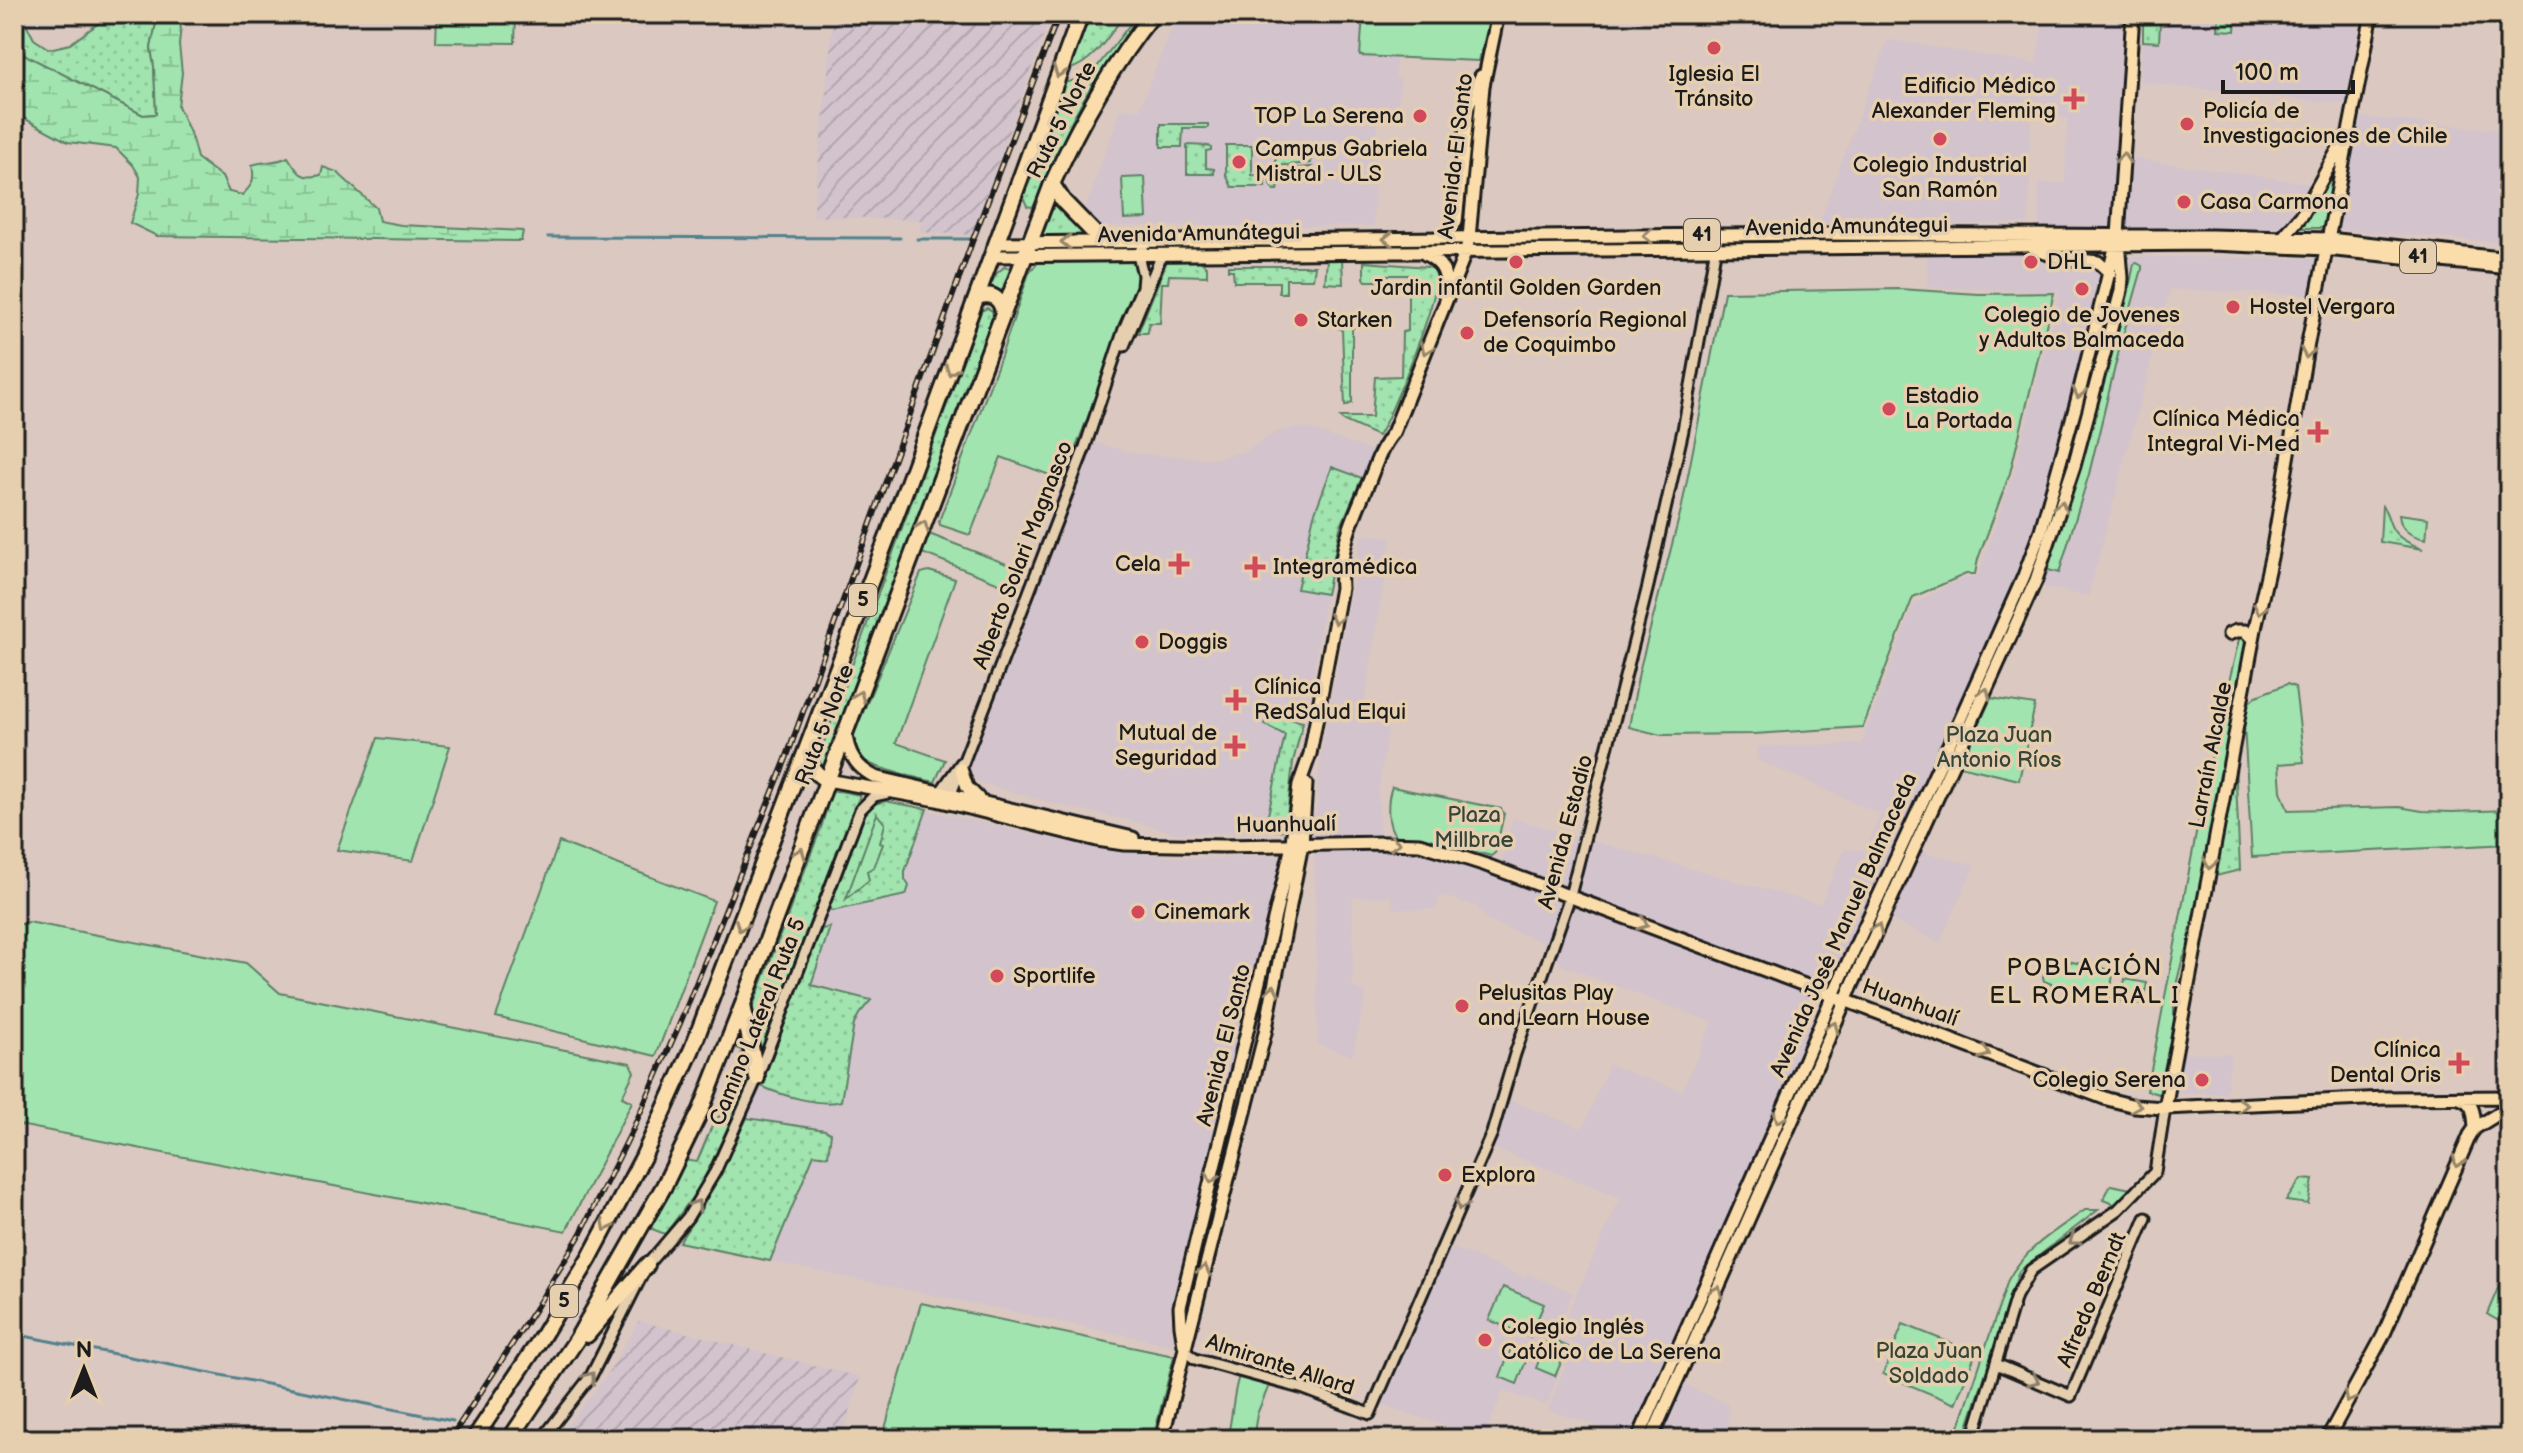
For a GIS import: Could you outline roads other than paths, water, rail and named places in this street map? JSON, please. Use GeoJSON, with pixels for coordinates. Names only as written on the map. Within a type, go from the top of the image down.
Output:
{"type":"FeatureCollection","features":[{"type":"Feature","properties":{"kind":"highway","name":"Ruta 5 Norte"},"geometry":{"type":"LineString","coordinates":[[474,1439],[561,1307],[601,1237],[650,1142],[715,992],[978,297],[1081,14]]}},
{"type":"Feature","properties":{"kind":"highway","name":"Ruta 5 Norte"},"geometry":{"type":"LineString","coordinates":[[510,1439],[561,1365],[607,1289],[683,1149],[707,1097],[1052,184],[1099,90],[1153,14]]}},
{"type":"Feature","properties":{"kind":"highway"},"geometry":{"type":"LineString","coordinates":[[1052,184],[1063,201],[1102,241]]}},
{"type":"Feature","properties":{"kind":"highway"},"geometry":{"type":"LineString","coordinates":[[1014,200],[1020,211],[1028,213],[1043,207]]}},
{"type":"Feature","properties":{"kind":"highway"},"geometry":{"type":"LineString","coordinates":[[978,297],[989,295],[996,298],[1002,305],[1003,314]]}},
{"type":"Feature","properties":{"kind":"highway"},"geometry":{"type":"LineString","coordinates":[[808,742],[810,765],[827,780]]}},
{"type":"Feature","properties":{"kind":"highway"},"geometry":{"type":"LineString","coordinates":[[743,1004],[757,1078]]}},
{"type":"Feature","properties":{"kind":"highway"},"geometry":{"type":"LineString","coordinates":[[561,1365],[647,1265]]}},
{"type":"Feature","properties":{"kind":"main road","name":"Avenida El Santo"},"geometry":{"type":"LineString","coordinates":[[1162,1439],[1265,1033],[1297,844],[1299,785],[1310,754],[1341,588],[1340,576],[1349,527],[1378,459],[1393,433],[1466,251],[1483,86],[1498,14]]}},
{"type":"Feature","properties":{"kind":"main road","name":"Avenida José Manuel Balmaceda"},"geometry":{"type":"LineString","coordinates":[[1638,1439],[1839,998],[2036,580],[2074,466],[2114,320],[2122,278],[2118,242],[2133,14]]}},
{"type":"Feature","properties":{"kind":"main road","name":"Larraín Alcalde"},"geometry":{"type":"LineString","coordinates":[[2165,1108],[2372,14]]}},
{"type":"Feature","properties":{"kind":"main road"},"geometry":{"type":"LineString","coordinates":[[1443,238],[1456,222],[1468,106],[1488,61]]}},
{"type":"Feature","properties":{"kind":"main road"},"geometry":{"type":"LineString","coordinates":[[2284,236],[2302,215],[2348,131]]}},
{"type":"Feature","properties":{"kind":"main road","name":"Avenida Amunátegui"},"geometry":{"type":"LineString","coordinates":[[1027,249],[1102,241],[1718,235],[2148,245],[2328,244],[2509,259]]}},
{"type":"Feature","properties":{"kind":"main road","name":"Avenida Amunátegui"},"geometry":{"type":"LineString","coordinates":[[995,249],[1139,255],[2019,246],[2284,236],[2509,268]]}},
{"type":"Feature","properties":{"kind":"main road","name":"Avenida José Manuel Balmaceda"},"geometry":{"type":"LineString","coordinates":[[1651,1439],[2024,576],[2041,530],[2118,242]]}},
{"type":"Feature","properties":{"kind":"main road"},"geometry":{"type":"LineString","coordinates":[[2122,278],[2134,254],[2148,245]]}},
{"type":"Feature","properties":{"kind":"main road"},"geometry":{"type":"LineString","coordinates":[[2019,246],[2063,258],[2098,262],[2110,273]]}},
{"type":"Feature","properties":{"kind":"main road"},"geometry":{"type":"LineString","coordinates":[[1421,252],[1436,259],[1443,267],[1446,281],[1443,305]]}},
{"type":"Feature","properties":{"kind":"main road"},"geometry":{"type":"LineString","coordinates":[[2229,634],[2245,631],[2253,639]]}},
{"type":"Feature","properties":{"kind":"main road","name":"Huanhualí"},"geometry":{"type":"LineString","coordinates":[[846,732],[850,754],[858,765],[883,779],[1169,846]]}},
{"type":"Feature","properties":{"kind":"main road"},"geometry":{"type":"LineString","coordinates":[[962,765],[967,787],[982,801]]}},
{"type":"Feature","properties":{"kind":"main road","name":"Huanhualí"},"geometry":{"type":"LineString","coordinates":[[827,780],[937,800],[1103,841],[1169,846],[1420,844],[1463,856],[2107,1099],[2135,1106],[2165,1108],[2509,1097]]}},
{"type":"Feature","properties":{"kind":"main road","name":"Avenida El Santo"},"geometry":{"type":"LineString","coordinates":[[1184,1345],[1180,1307],[1297,844]]}},
{"type":"Feature","properties":{"kind":"main road"},"geometry":{"type":"LineString","coordinates":[[1245,1044],[1265,1033]]}},
{"type":"Feature","properties":{"kind":"main road"},"geometry":{"type":"LineString","coordinates":[[2455,1097],[2468,1100],[2473,1108],[2475,1128]]}},
{"type":"Feature","properties":{"kind":"main road"},"geometry":{"type":"LineString","coordinates":[[2327,1439],[2383,1336],[2475,1128],[2509,1107]]}},
{"type":"Feature","properties":{"kind":"street","name":"Avenida Estadio"},"geometry":{"type":"LineString","coordinates":[[1370,1414],[1492,1133],[1515,1054],[1570,896],[1656,551],[1683,430],[1718,235]]}},
{"type":"Feature","properties":{"kind":"street"},"geometry":{"type":"LineString","coordinates":[[1139,255],[1143,246],[1151,241]]}},
{"type":"Feature","properties":{"kind":"street","name":"Alberto Solari Magnasco"},"geometry":{"type":"LineString","coordinates":[[1114,363],[1131,332],[1162,254]]}},
{"type":"Feature","properties":{"kind":"street","name":"Alberto Solari Magnasco"},"geometry":{"type":"LineString","coordinates":[[946,792],[962,765],[1085,447],[1143,282],[1139,255]]}},
{"type":"Feature","properties":{"kind":"street","name":"Camino Lateral Ruta 5"},"geometry":{"type":"LineString","coordinates":[[542,1439],[598,1365],[647,1265],[702,1196],[757,1078],[860,810],[874,796],[889,792]]}},
{"type":"Feature","properties":{"kind":"street","name":"Larraín Alcalde"},"geometry":{"type":"LineString","coordinates":[[1973,1439],[2016,1296],[2031,1270],[2118,1210],[2155,1172],[2165,1108]]}},
{"type":"Feature","properties":{"kind":"street","name":"Alfredo Berndt"},"geometry":{"type":"LineString","coordinates":[[1996,1364],[2071,1396],[2146,1218]]}},
{"type":"Feature","properties":{"kind":"street","name":"Almirante Allard"},"geometry":{"type":"LineString","coordinates":[[1184,1345],[1187,1353],[1195,1359],[1304,1389],[1370,1414]]}},
{"type":"Feature","properties":{"kind":"waterway"},"geometry":{"type":"LineString","coordinates":[[548,237],[900,238]]}},
{"type":"Feature","properties":{"kind":"waterway"},"geometry":{"type":"LineString","coordinates":[[917,239],[970,239]]}},
{"type":"Feature","properties":{"kind":"waterway"},"geometry":{"type":"LineString","coordinates":[[14,1334],[453,1421]]}},
{"type":"Feature","properties":{"kind":"waterway"},"geometry":{"type":"LineString","coordinates":[[494,1429],[508,1432]]}},
{"type":"Feature","properties":{"kind":"railway"},"geometry":{"type":"LineString","coordinates":[[450,1439],[580,1235],[632,1131],[681,1021],[786,759],[972,242],[1059,14]]}},
{"type":"Feature","properties":{"kind":"place","name":"Iglesia El Tránsito"},"geometry":{"type":"Point","coordinates":[1714,48]}},
{"type":"Feature","properties":{"kind":"place","name":"Edificio Médico Alexander Fleming"},"geometry":{"type":"Point","coordinates":[2074,99]}},
{"type":"Feature","properties":{"kind":"place","name":"TOP La Serena"},"geometry":{"type":"Point","coordinates":[1420,116]}},
{"type":"Feature","properties":{"kind":"place","name":"Policía de Investigaciones de Chile"},"geometry":{"type":"Point","coordinates":[2187,124]}},
{"type":"Feature","properties":{"kind":"place","name":"Colegio Industrial San Ramón"},"geometry":{"type":"Point","coordinates":[1940,139]}},
{"type":"Feature","properties":{"kind":"place","name":"Campus Gabriela Mistral - ULS"},"geometry":{"type":"Point","coordinates":[1239,162]}},
{"type":"Feature","properties":{"kind":"place","name":"Casa Carmona"},"geometry":{"type":"Point","coordinates":[2184,202]}},
{"type":"Feature","properties":{"kind":"place","name":"Jardin infantil Golden Garden"},"geometry":{"type":"Point","coordinates":[1516,262]}},
{"type":"Feature","properties":{"kind":"place","name":"DHL"},"geometry":{"type":"Point","coordinates":[2031,262]}},
{"type":"Feature","properties":{"kind":"place","name":"Colegio de Jovenes y Adultos Balmaceda"},"geometry":{"type":"Point","coordinates":[2082,289]}},
{"type":"Feature","properties":{"kind":"place","name":"Hostel Vergara"},"geometry":{"type":"Point","coordinates":[2233,307]}},
{"type":"Feature","properties":{"kind":"place","name":"Starken"},"geometry":{"type":"Point","coordinates":[1301,320]}},
{"type":"Feature","properties":{"kind":"place","name":"Defensoría Regional de Coquimbo"},"geometry":{"type":"Point","coordinates":[1467,333]}},
{"type":"Feature","properties":{"kind":"place","name":"Estadio La Portada"},"geometry":{"type":"Point","coordinates":[1889,409]}},
{"type":"Feature","properties":{"kind":"place","name":"Clínica Médica Integral Vi-Med"},"geometry":{"type":"Point","coordinates":[2318,432]}},
{"type":"Feature","properties":{"kind":"place","name":"Cela"},"geometry":{"type":"Point","coordinates":[1179,564]}},
{"type":"Feature","properties":{"kind":"place","name":"Integramédica"},"geometry":{"type":"Point","coordinates":[1255,567]}},
{"type":"Feature","properties":{"kind":"place","name":"Doggis"},"geometry":{"type":"Point","coordinates":[1142,642]}},
{"type":"Feature","properties":{"kind":"place","name":"Clínica RedSalud Elqui"},"geometry":{"type":"Point","coordinates":[1236,700]}},
{"type":"Feature","properties":{"kind":"place","name":"Mutual de Seguridad"},"geometry":{"type":"Point","coordinates":[1235,746]}},
{"type":"Feature","properties":{"kind":"place","name":"Cinemark"},"geometry":{"type":"Point","coordinates":[1138,912]}},
{"type":"Feature","properties":{"kind":"place","name":"Sportlife"},"geometry":{"type":"Point","coordinates":[997,976]}},
{"type":"Feature","properties":{"kind":"place","name":"Pelusitas Play and Learn House"},"geometry":{"type":"Point","coordinates":[1462,1006]}},
{"type":"Feature","properties":{"kind":"place","name":"Clínica Dental Oris"},"geometry":{"type":"Point","coordinates":[2459,1063]}},
{"type":"Feature","properties":{"kind":"place","name":"Colegio Serena"},"geometry":{"type":"Point","coordinates":[2202,1080]}},
{"type":"Feature","properties":{"kind":"place","name":"Explora"},"geometry":{"type":"Point","coordinates":[1445,1175]}},
{"type":"Feature","properties":{"kind":"place","name":"Colegio Inglés Católico de La Serena"},"geometry":{"type":"Point","coordinates":[1485,1340]}},
{"type":"Feature","properties":{"kind":"district","name":"POBLACIÓN EL ROMERAL I"},"geometry":{"type":"Point","coordinates":[2085,981]}},
{"type":"Feature","properties":{"kind":"park label","name":"Plaza Juan Antonio Ríos"},"geometry":{"type":"Point","coordinates":[1999,748]}},
{"type":"Feature","properties":{"kind":"park label","name":"Plaza Millbrae"},"geometry":{"type":"Point","coordinates":[1474,828]}},
{"type":"Feature","properties":{"kind":"park label","name":"Plaza Juan Soldado"},"geometry":{"type":"Point","coordinates":[1929,1364]}}]}
